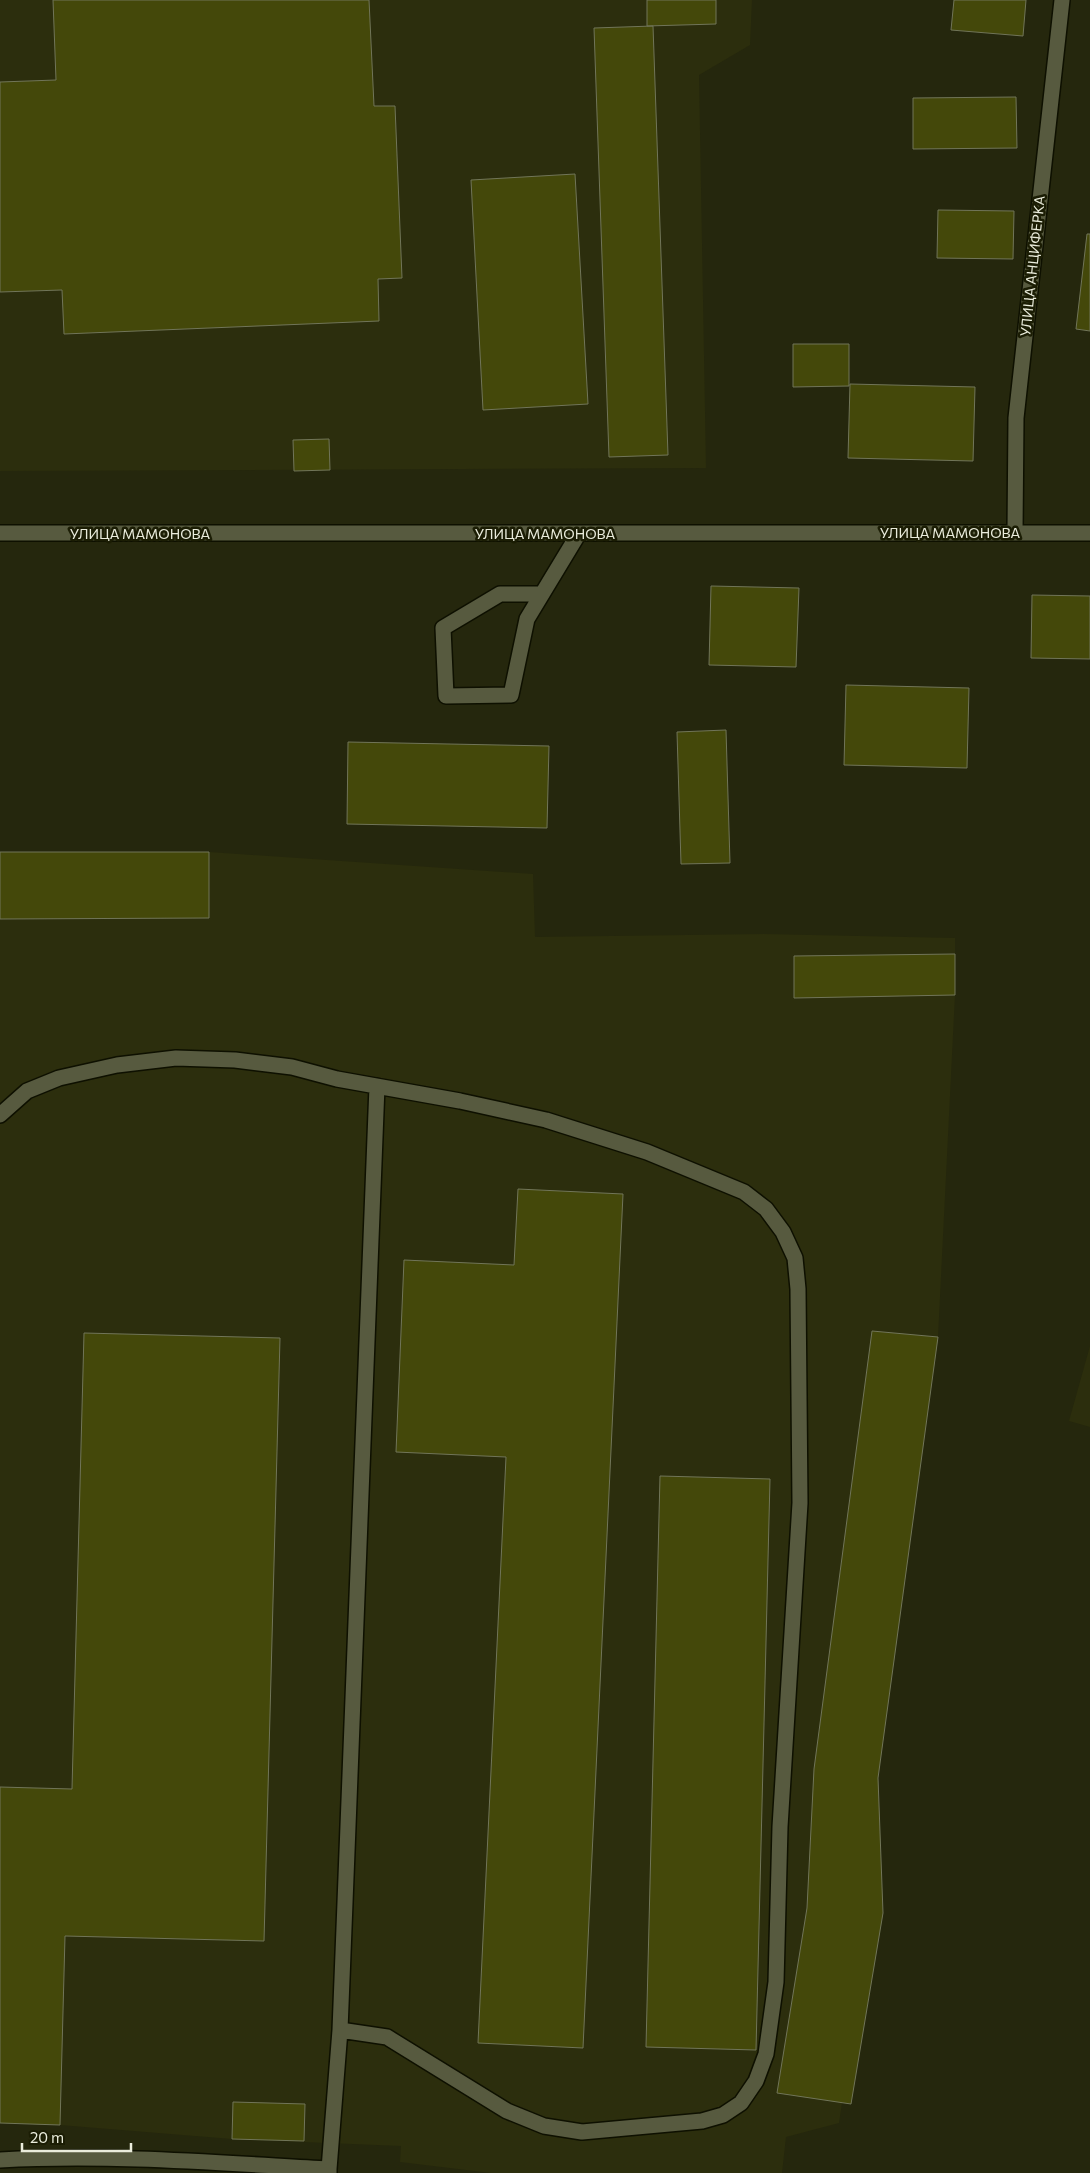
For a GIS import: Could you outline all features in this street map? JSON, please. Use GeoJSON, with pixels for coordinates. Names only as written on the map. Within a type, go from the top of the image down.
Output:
{"type":"FeatureCollection","features":[{"type":"Feature","properties":{"kind":"street","name":"УЛИЦА АНЦИФЕРКА"},"geometry":{"type":"LineString","coordinates":[[1015,532],[1016,418],[1062,0]]}},
{"type":"Feature","properties":{"kind":"street"},"geometry":{"type":"LineString","coordinates":[[542,594],[500,594],[443,628],[446,696],[511,695],[527,619],[542,594],[579,532]]}},
{"type":"Feature","properties":{"kind":"street","name":"УЛИЦА МАМОНОВА"},"geometry":{"type":"LineString","coordinates":[[0,533],[1015,532],[1090,534]]}},
{"type":"Feature","properties":{"kind":"street"},"geometry":{"type":"LineString","coordinates":[[0,1115],[27,1091],[59,1078],[117,1066],[176,1058],[235,1060],[292,1067],[546,1120],[647,1152],[744,1192],[766,1209],[783,1232],[794,1258],[798,1289],[800,1503],[780,1827],[776,1982],[766,2054],[756,2081],[741,2103],[723,2115],[702,2121],[582,2132],[544,2126],[507,2111],[387,2037],[340,2030]]}},
{"type":"Feature","properties":{"kind":"street"},"geometry":{"type":"LineString","coordinates":[[0,2160],[49,2157],[159,2166],[329,2171],[340,2030],[377,1086]]}},
{"type":"Feature","properties":{"kind":"shaded area"},"geometry":{"type":"Polygon","coordinates":[[[0,0],[752,0],[750,45],[699,75],[706,468],[0,471],[0,0]]]}},
{"type":"Feature","properties":{"kind":"shaded area"},"geometry":{"type":"Polygon","coordinates":[[[0,852],[209,852],[533,874],[535,937],[764,934],[955,938],[955,995],[938,1337],[878,1778],[883,1913],[851,2104],[842,2103],[839,2123],[786,2137],[782,2173],[491,2173],[400,2162],[401,2146],[232,2139],[60,2125],[0,2123],[0,852]]]}},
{"type":"Feature","properties":{"kind":"shaded area"},"geometry":{"type":"Polygon","coordinates":[[[1090,1346],[1090,1427],[1069,1421],[1090,1346]]]}},
{"type":"Feature","properties":{"kind":"building"},"geometry":{"type":"Polygon","coordinates":[[[53,0],[369,0],[374,106],[395,106],[402,278],[378,279],[379,321],[64,334],[62,290],[0,292],[0,82],[56,80],[53,0]]]}},
{"type":"Feature","properties":{"kind":"building"},"geometry":{"type":"Polygon","coordinates":[[[647,0],[716,0],[716,24],[647,26],[647,0]]]}},
{"type":"Feature","properties":{"kind":"building"},"geometry":{"type":"Polygon","coordinates":[[[954,0],[1026,0],[1023,36],[951,30],[954,0]]]}},
{"type":"Feature","properties":{"kind":"building"},"geometry":{"type":"Polygon","coordinates":[[[653,26],[668,455],[609,457],[594,28],[653,26]]]}},
{"type":"Feature","properties":{"kind":"building"},"geometry":{"type":"Polygon","coordinates":[[[1016,97],[1017,148],[913,149],[913,98],[1016,97]]]}},
{"type":"Feature","properties":{"kind":"building"},"geometry":{"type":"Polygon","coordinates":[[[575,174],[588,404],[483,410],[471,180],[575,174]]]}},
{"type":"Feature","properties":{"kind":"building"},"geometry":{"type":"Polygon","coordinates":[[[938,210],[1014,211],[1013,259],[937,258],[938,210]]]}},
{"type":"Feature","properties":{"kind":"building"},"geometry":{"type":"Polygon","coordinates":[[[1087,234],[1090,234],[1090,331],[1076,329],[1087,234]]]}},
{"type":"Feature","properties":{"kind":"building"},"geometry":{"type":"Polygon","coordinates":[[[793,344],[849,344],[849,386],[793,387],[793,344]]]}},
{"type":"Feature","properties":{"kind":"building"},"geometry":{"type":"Polygon","coordinates":[[[850,384],[975,387],[973,461],[848,458],[850,384]]]}},
{"type":"Feature","properties":{"kind":"building"},"geometry":{"type":"Polygon","coordinates":[[[329,439],[330,470],[294,471],[293,440],[329,439]]]}},
{"type":"Feature","properties":{"kind":"building"},"geometry":{"type":"Polygon","coordinates":[[[711,586],[799,588],[796,667],[709,665],[711,586]]]}},
{"type":"Feature","properties":{"kind":"building"},"geometry":{"type":"Polygon","coordinates":[[[1032,595],[1090,596],[1090,659],[1031,658],[1032,595]]]}},
{"type":"Feature","properties":{"kind":"building"},"geometry":{"type":"Polygon","coordinates":[[[846,685],[969,688],[967,768],[844,765],[846,685]]]}},
{"type":"Feature","properties":{"kind":"building"},"geometry":{"type":"Polygon","coordinates":[[[726,730],[730,863],[681,864],[677,732],[726,730]]]}},
{"type":"Feature","properties":{"kind":"building"},"geometry":{"type":"Polygon","coordinates":[[[348,742],[549,746],[547,828],[347,824],[348,742]]]}},
{"type":"Feature","properties":{"kind":"building"},"geometry":{"type":"Polygon","coordinates":[[[0,852],[209,852],[209,918],[0,919],[0,852]]]}},
{"type":"Feature","properties":{"kind":"building"},"geometry":{"type":"Polygon","coordinates":[[[955,954],[955,995],[794,998],[794,956],[955,954]]]}},
{"type":"Feature","properties":{"kind":"building"},"geometry":{"type":"Polygon","coordinates":[[[518,1189],[623,1194],[583,2048],[478,2043],[506,1457],[396,1452],[404,1260],[514,1265],[518,1189]]]}},
{"type":"Feature","properties":{"kind":"building"},"geometry":{"type":"Polygon","coordinates":[[[872,1331],[938,1337],[878,1778],[883,1913],[851,2104],[777,2093],[807,1908],[814,1769],[872,1331]]]}},
{"type":"Feature","properties":{"kind":"building"},"geometry":{"type":"Polygon","coordinates":[[[84,1333],[280,1338],[264,1941],[65,1936],[60,2125],[0,2123],[0,1787],[72,1789],[84,1333]]]}},
{"type":"Feature","properties":{"kind":"building"},"geometry":{"type":"Polygon","coordinates":[[[660,1476],[770,1479],[756,2050],[646,2047],[660,1476]]]}},
{"type":"Feature","properties":{"kind":"building"},"geometry":{"type":"Polygon","coordinates":[[[233,2102],[305,2104],[304,2141],[232,2139],[233,2102]]]}}]}
